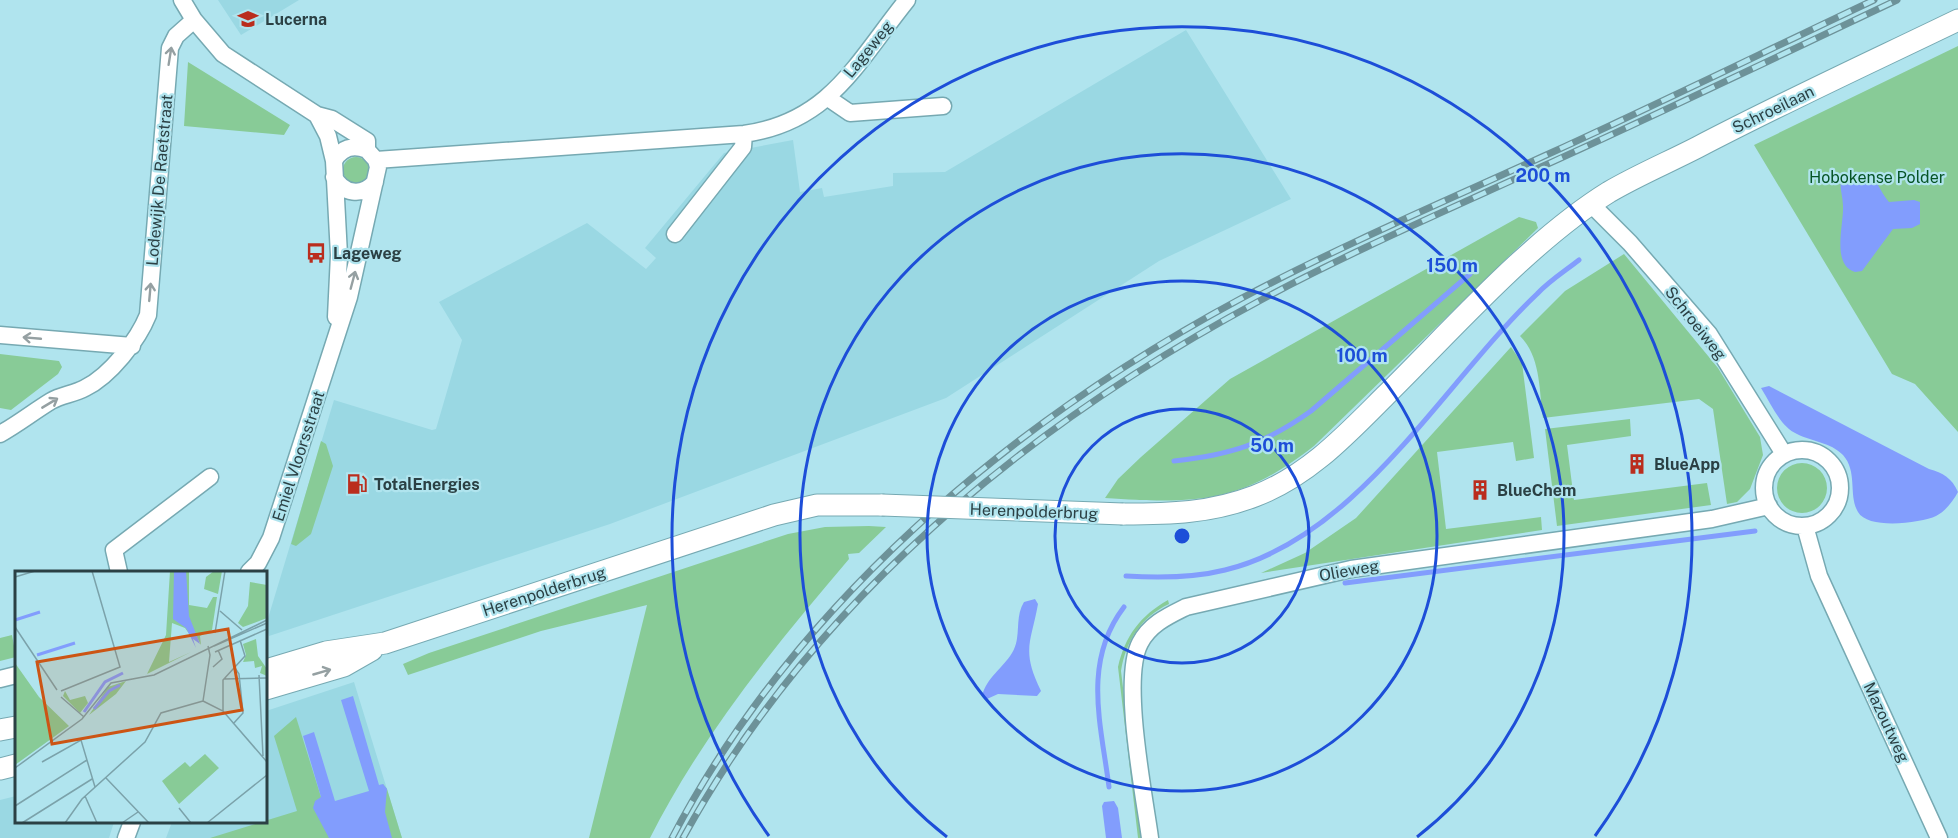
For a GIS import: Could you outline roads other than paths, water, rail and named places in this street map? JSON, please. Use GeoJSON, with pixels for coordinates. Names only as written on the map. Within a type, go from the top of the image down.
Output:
{"type":"FeatureCollection","features":[{"type":"Feature","properties":{"kind":"street"},"geometry":{"type":"LineString","coordinates":[[182,0],[194,20],[223,54],[317,115],[332,119],[367,141],[371,155]]}},
{"type":"Feature","properties":{"kind":"street","name":"Lageweg"},"geometry":{"type":"LineString","coordinates":[[371,155],[766,131],[796,120],[828,98],[907,0]]}},
{"type":"Feature","properties":{"kind":"street","name":"Lodewijk De Raetstraat"},"geometry":{"type":"LineString","coordinates":[[0,434],[24,421],[52,400],[87,387],[132,346],[148,315],[170,48],[176,36],[194,20]]}},
{"type":"Feature","properties":{"kind":"street","name":"Schroeilaan"},"geometry":{"type":"LineString","coordinates":[[1592,205],[1609,192],[1724,133],[1958,20]]}},
{"type":"Feature","properties":{"kind":"street"},"geometry":{"type":"LineString","coordinates":[[828,98],[850,113],[943,106]]}},
{"type":"Feature","properties":{"kind":"street","name":"Emiel Vloorsstraat"},"geometry":{"type":"LineString","coordinates":[[251,571],[258,563],[271,538],[332,355],[335,336],[339,255],[334,169],[328,135],[317,115]]}},
{"type":"Feature","properties":{"kind":"street"},"geometry":{"type":"LineString","coordinates":[[675,234],[743,147],[744,134]]}},
{"type":"Feature","properties":{"kind":"street"},"geometry":{"type":"LineString","coordinates":[[371,155],[350,148],[340,153],[334,169],[341,187],[352,192],[363,191],[375,182]]}},
{"type":"Feature","properties":{"kind":"street","name":"Emiel Vloorsstraat"},"geometry":{"type":"LineString","coordinates":[[335,336],[358,260],[378,167],[371,155]]}},
{"type":"Feature","properties":{"kind":"street","name":"Schroeiweg"},"geometry":{"type":"LineString","coordinates":[[1592,205],[1630,243],[1709,334],[1784,454]]}},
{"type":"Feature","properties":{"kind":"street","name":"Herenpolderbrug"},"geometry":{"type":"LineString","coordinates":[[267,670],[326,652],[385,642],[774,515],[817,505],[882,505],[1123,514],[1194,513],[1219,508],[1257,495],[1298,475],[1336,444],[1502,280],[1565,224],[1592,205]]}},
{"type":"Feature","properties":{"kind":"street"},"geometry":{"type":"LineString","coordinates":[[0,335],[132,346]]}},
{"type":"Feature","properties":{"kind":"street"},"geometry":{"type":"LineString","coordinates":[[1803,449],[1816,452],[1828,458],[1836,469],[1840,481],[1840,495],[1827,518],[1804,526],[1789,524],[1777,517],[1769,506],[1764,494],[1764,480],[1769,468],[1784,454],[1803,449]]}},
{"type":"Feature","properties":{"kind":"street"},"geometry":{"type":"LineString","coordinates":[[119,571],[114,550],[210,477]]}},
{"type":"Feature","properties":{"kind":"street","name":"Olieweg"},"geometry":{"type":"LineString","coordinates":[[1150,838],[1132,680],[1140,644],[1150,629],[1165,617],[1186,608],[1351,569],[1712,519],[1769,506]]}},
{"type":"Feature","properties":{"kind":"street","name":"Mazoutweg"},"geometry":{"type":"LineString","coordinates":[[1804,526],[1819,576],[1939,838]]}},
{"type":"Feature","properties":{"kind":"street","name":"Herenpolderbrug"},"geometry":{"type":"LineString","coordinates":[[267,689],[344,666],[385,642]]}},
{"type":"Feature","properties":{"kind":"street"},"geometry":{"type":"LineString","coordinates":[[0,679],[15,675]]}},
{"type":"Feature","properties":{"kind":"street"},"geometry":{"type":"LineString","coordinates":[[0,730],[15,727]]}},
{"type":"Feature","properties":{"kind":"street"},"geometry":{"type":"LineString","coordinates":[[0,769],[15,765]]}},
{"type":"Feature","properties":{"kind":"street"},"geometry":{"type":"LineString","coordinates":[[126,838],[132,823]]}},
{"type":"Feature","properties":{"kind":"water"},"geometry":{"type":"Polygon","coordinates":[[[1858,172],[1870,176],[1889,202],[1914,200],[1920,202],[1920,224],[1912,228],[1893,229],[1862,271],[1855,272],[1843,261],[1840,243],[1843,206],[1841,178],[1848,173],[1858,172]]]}},
{"type":"Feature","properties":{"kind":"water"},"geometry":{"type":"Polygon","coordinates":[[[1769,386],[1929,469],[1943,474],[1953,483],[1958,492],[1943,511],[1929,519],[1907,523],[1883,523],[1864,518],[1855,505],[1852,476],[1848,462],[1843,455],[1827,445],[1797,434],[1786,426],[1761,388],[1769,386]]]}},
{"type":"Feature","properties":{"kind":"water"},"geometry":{"type":"Polygon","coordinates":[[[1035,599],[1038,604],[1029,656],[1041,691],[1037,696],[998,694],[987,699],[982,696],[984,689],[1015,647],[1021,608],[1024,602],[1035,599]]]}},
{"type":"Feature","properties":{"kind":"water"},"geometry":{"type":"Polygon","coordinates":[[[353,696],[379,785],[383,784],[387,789],[385,812],[392,838],[329,838],[313,808],[315,801],[321,797],[303,736],[314,732],[335,801],[369,791],[341,700],[353,696]]]}},
{"type":"Feature","properties":{"kind":"water"},"geometry":{"type":"Polygon","coordinates":[[[1114,801],[1118,808],[1122,838],[1106,838],[1102,806],[1104,802],[1114,801]]]}},
{"type":"Feature","properties":{"kind":"waterway"},"geometry":{"type":"LineString","coordinates":[[1126,576],[1176,577],[1225,570],[1273,553],[1317,526],[1357,492],[1396,453],[1502,330],[1542,289],[1579,260]]}},
{"type":"Feature","properties":{"kind":"waterway"},"geometry":{"type":"LineString","coordinates":[[1174,461],[1213,455],[1246,446],[1294,422],[1311,411],[1470,274]]}},
{"type":"Feature","properties":{"kind":"waterway"},"geometry":{"type":"LineString","coordinates":[[1345,583],[1755,531]]}},
{"type":"Feature","properties":{"kind":"waterway"},"geometry":{"type":"LineString","coordinates":[[1109,787],[1099,717],[1099,672],[1103,649],[1111,628],[1124,607]]}},
{"type":"Feature","properties":{"kind":"railway"},"geometry":{"type":"LineString","coordinates":[[672,838],[722,752],[780,672],[845,597],[916,526],[993,461],[1073,402],[1156,347],[1280,278],[1635,114],[1874,0]]}},
{"type":"Feature","properties":{"kind":"railway"},"geometry":{"type":"LineString","coordinates":[[683,838],[735,752],[795,672],[861,597],[933,527],[1009,463],[1090,404],[1174,349],[1261,300],[1330,265],[1897,0]]}},
{"type":"Feature","properties":{"kind":"place","name":"Lucerna"},"geometry":{"type":"Point","coordinates":[248,19]}},
{"type":"Feature","properties":{"kind":"place","name":"Lageweg"},"geometry":{"type":"Point","coordinates":[316,253]}},
{"type":"Feature","properties":{"kind":"place","name":"BlueApp"},"geometry":{"type":"Point","coordinates":[1637,464]}},
{"type":"Feature","properties":{"kind":"place","name":"TotalEnergies"},"geometry":{"type":"Point","coordinates":[357,484]}},
{"type":"Feature","properties":{"kind":"place","name":"BlueChem"},"geometry":{"type":"Point","coordinates":[1480,490]}},
{"type":"Feature","properties":{"kind":"park label","name":"Hobokense Polder"},"geometry":{"type":"Point","coordinates":[1877,177]}}]}
